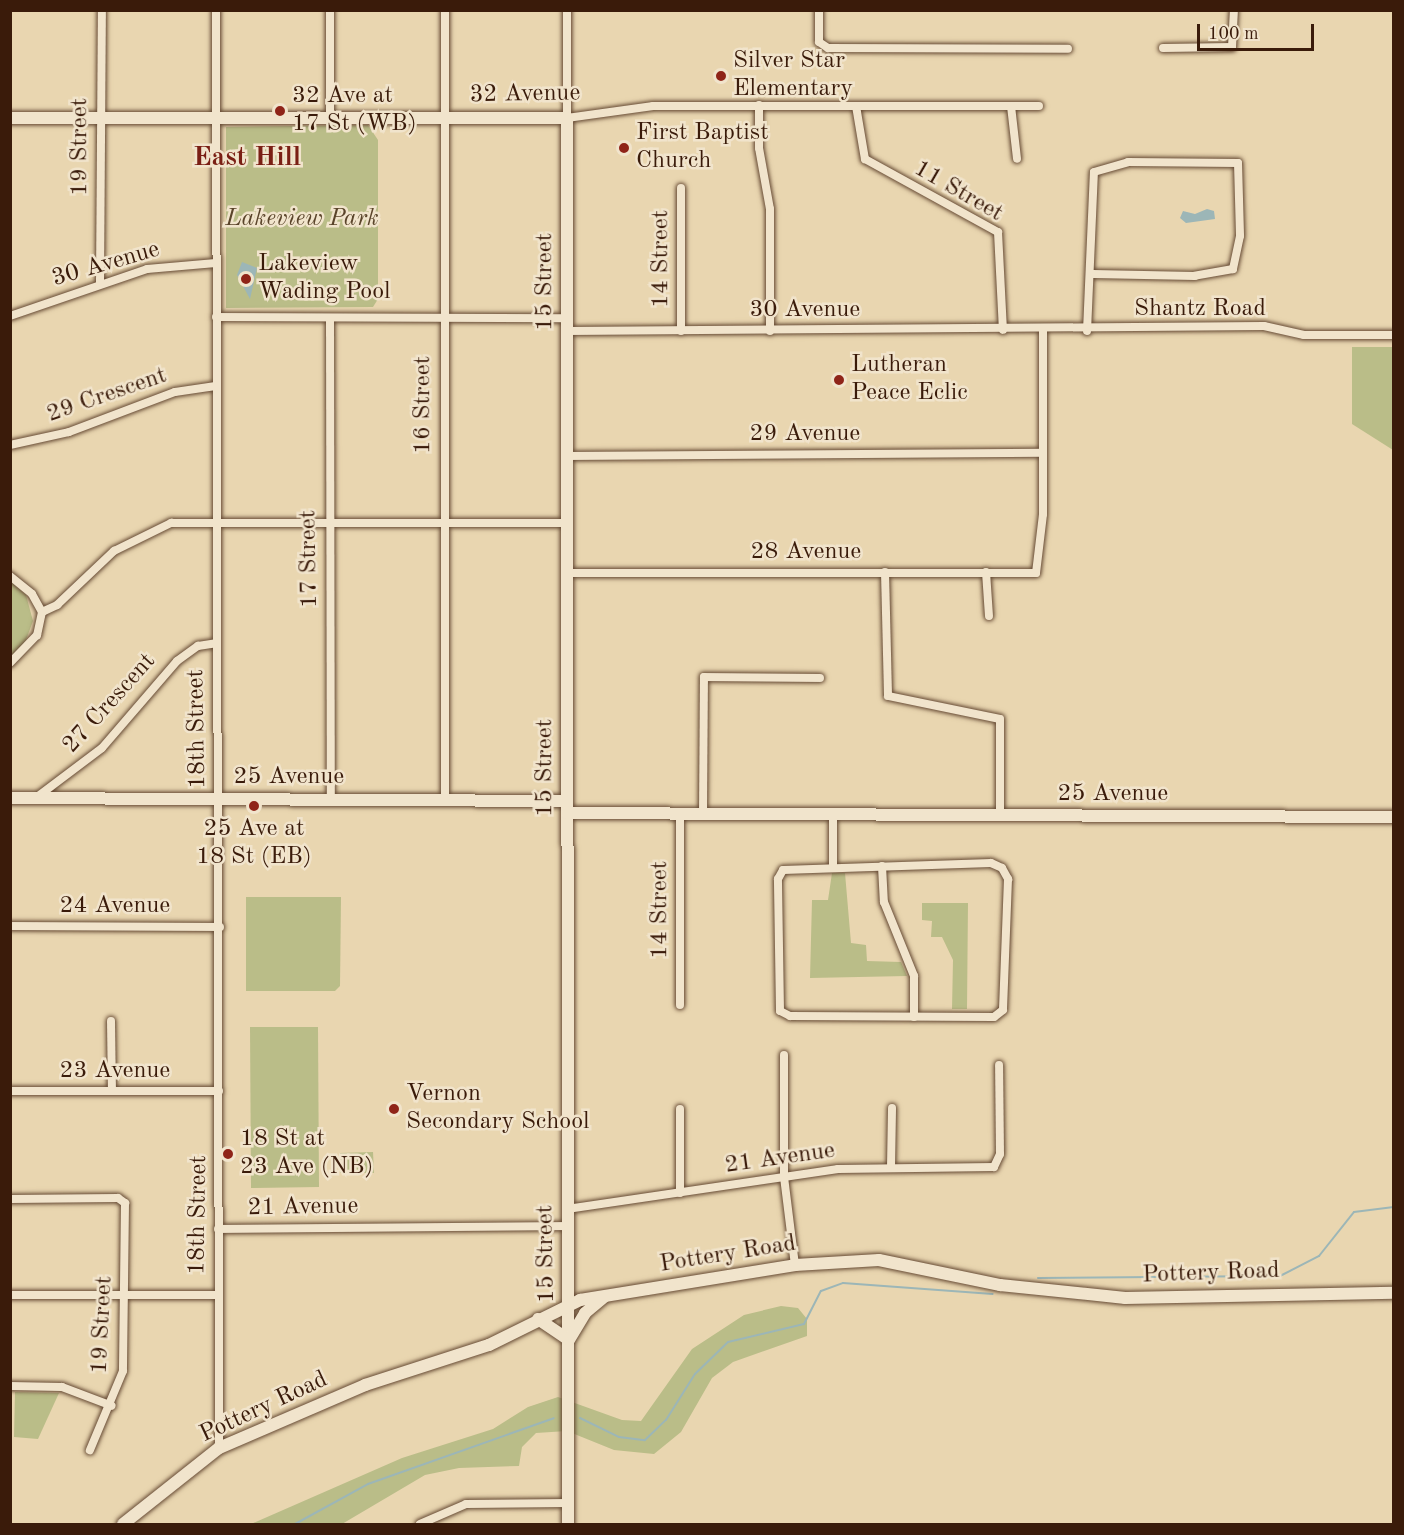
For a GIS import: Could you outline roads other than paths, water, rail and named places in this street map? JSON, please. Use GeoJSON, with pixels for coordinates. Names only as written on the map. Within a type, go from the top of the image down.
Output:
{"type":"FeatureCollection","features":[{"type":"Feature","properties":{"kind":"street","name":"19 Street"},"geometry":{"type":"LineString","coordinates":[[100,283],[102,10]]}},
{"type":"Feature","properties":{"kind":"street","name":"18th Street"},"geometry":{"type":"LineString","coordinates":[[216,10],[216,643],[220,927],[219,1448]]}},
{"type":"Feature","properties":{"kind":"street"},"geometry":{"type":"LineString","coordinates":[[330,10],[330,117]]}},
{"type":"Feature","properties":{"kind":"street","name":"16 Street"},"geometry":{"type":"LineString","coordinates":[[445,10],[442,522],[445,799]]}},
{"type":"Feature","properties":{"kind":"street","name":"15 Street"},"geometry":{"type":"LineString","coordinates":[[567,10],[568,1524]]}},
{"type":"Feature","properties":{"kind":"street"},"geometry":{"type":"LineString","coordinates":[[819,10],[821,45],[1068,49]]}},
{"type":"Feature","properties":{"kind":"street"},"geometry":{"type":"LineString","coordinates":[[1162,48],[1234,45],[1234,10]]}},
{"type":"Feature","properties":{"kind":"street"},"geometry":{"type":"LineString","coordinates":[[759,105],[759,148],[770,209],[770,331]]}},
{"type":"Feature","properties":{"kind":"street","name":"11 Street"},"geometry":{"type":"LineString","coordinates":[[856,106],[865,159],[998,232],[1003,330]]}},
{"type":"Feature","properties":{"kind":"street"},"geometry":{"type":"LineString","coordinates":[[1011,106],[1017,159]]}},
{"type":"Feature","properties":{"kind":"street","name":"32 Avenue"},"geometry":{"type":"LineString","coordinates":[[10,118],[567,118],[630,107],[1039,106]]}},
{"type":"Feature","properties":{"kind":"street"},"geometry":{"type":"LineString","coordinates":[[1087,331],[1093,274],[1090,181],[1100,168],[1128,162],[1238,163],[1240,236],[1233,269],[1196,276],[1093,274]]}},
{"type":"Feature","properties":{"kind":"street","name":"14 Street"},"geometry":{"type":"LineString","coordinates":[[681,188],[681,331]]}},
{"type":"Feature","properties":{"kind":"street","name":"30 Avenue"},"geometry":{"type":"LineString","coordinates":[[10,316],[100,283],[147,269],[216,262]]}},
{"type":"Feature","properties":{"kind":"street"},"geometry":{"type":"LineString","coordinates":[[216,317],[566,318]]}},
{"type":"Feature","properties":{"kind":"street","name":"17 Street"},"geometry":{"type":"LineString","coordinates":[[330,318],[328,524],[331,799]]}},
{"type":"Feature","properties":{"kind":"street","name":"Shantz Road"},"geometry":{"type":"LineString","coordinates":[[1043,331],[1264,326],[1304,336],[1394,336]]}},
{"type":"Feature","properties":{"kind":"street","name":"30 Avenue"},"geometry":{"type":"LineString","coordinates":[[567,331],[1043,331]]}},
{"type":"Feature","properties":{"kind":"street"},"geometry":{"type":"LineString","coordinates":[[1042,453],[1043,331]]}},
{"type":"Feature","properties":{"kind":"street","name":"29 Crescent"},"geometry":{"type":"LineString","coordinates":[[10,445],[69,432],[175,392],[216,386]]}},
{"type":"Feature","properties":{"kind":"street","name":"29 Avenue"},"geometry":{"type":"LineString","coordinates":[[569,456],[1042,453]]}},
{"type":"Feature","properties":{"kind":"street","name":"28 Avenue"},"geometry":{"type":"LineString","coordinates":[[568,573],[1036,573],[1040,567],[1042,453]]}},
{"type":"Feature","properties":{"kind":"street"},"geometry":{"type":"LineString","coordinates":[[42,612],[57,605],[114,551],[143,534],[182,522],[569,523]]}},
{"type":"Feature","properties":{"kind":"street"},"geometry":{"type":"LineString","coordinates":[[885,572],[888,696],[1000,719],[1000,816]]}},
{"type":"Feature","properties":{"kind":"street"},"geometry":{"type":"LineString","coordinates":[[986,572],[989,616]]}},
{"type":"Feature","properties":{"kind":"street"},"geometry":{"type":"LineString","coordinates":[[10,576],[32,594],[42,612],[37,635],[10,663]]}},
{"type":"Feature","properties":{"kind":"street","name":"27 Crescent"},"geometry":{"type":"LineString","coordinates":[[37,797],[102,748],[177,661],[198,646],[216,643]]}},
{"type":"Feature","properties":{"kind":"street"},"geometry":{"type":"LineString","coordinates":[[703,814],[704,677],[820,678]]}},
{"type":"Feature","properties":{"kind":"street","name":"25 Avenue"},"geometry":{"type":"LineString","coordinates":[[10,798],[445,799],[680,814],[1394,817]]}},
{"type":"Feature","properties":{"kind":"street","name":"14 Street"},"geometry":{"type":"LineString","coordinates":[[680,814],[680,1005]]}},
{"type":"Feature","properties":{"kind":"street"},"geometry":{"type":"LineString","coordinates":[[833,816],[833,867]]}},
{"type":"Feature","properties":{"kind":"street"},"geometry":{"type":"LineString","coordinates":[[991,863],[1002,868],[1008,879],[1004,1010],[994,1017],[790,1016],[780,1011],[778,879],[795,866],[833,867],[991,863]]}},
{"type":"Feature","properties":{"kind":"street"},"geometry":{"type":"LineString","coordinates":[[882,866],[884,902],[914,976],[914,1017]]}},
{"type":"Feature","properties":{"kind":"street","name":"24 Avenue"},"geometry":{"type":"LineString","coordinates":[[10,926],[220,927]]}},
{"type":"Feature","properties":{"kind":"street"},"geometry":{"type":"LineString","coordinates":[[111,1022],[112,1091]]}},
{"type":"Feature","properties":{"kind":"street"},"geometry":{"type":"LineString","coordinates":[[784,1055],[784,1177],[795,1264]]}},
{"type":"Feature","properties":{"kind":"street","name":"21 Avenue"},"geometry":{"type":"LineString","coordinates":[[567,1209],[784,1177],[891,1167],[999,1163],[999,1065]]}},
{"type":"Feature","properties":{"kind":"street","name":"23 Avenue"},"geometry":{"type":"LineString","coordinates":[[10,1091],[219,1091]]}},
{"type":"Feature","properties":{"kind":"street"},"geometry":{"type":"LineString","coordinates":[[891,1167],[892,1108]]}},
{"type":"Feature","properties":{"kind":"street"},"geometry":{"type":"LineString","coordinates":[[680,1109],[680,1193]]}},
{"type":"Feature","properties":{"kind":"street","name":"19 Street"},"geometry":{"type":"LineString","coordinates":[[10,1198],[118,1198],[126,1209],[125,1357],[112,1406],[90,1450]]}},
{"type":"Feature","properties":{"kind":"street","name":"21 Avenue"},"geometry":{"type":"LineString","coordinates":[[218,1229],[567,1226]]}},
{"type":"Feature","properties":{"kind":"street","name":"Pottery Road"},"geometry":{"type":"LineString","coordinates":[[123,1524],[219,1448],[365,1385],[489,1345],[569,1304],[606,1295],[795,1264],[908,1262],[1000,1285],[1125,1298],[1394,1293]]}},
{"type":"Feature","properties":{"kind":"street"},"geometry":{"type":"LineString","coordinates":[[10,1295],[218,1295]]}},
{"type":"Feature","properties":{"kind":"street"},"geometry":{"type":"LineString","coordinates":[[538,1319],[569,1340],[585,1313],[606,1295]]}},
{"type":"Feature","properties":{"kind":"street"},"geometry":{"type":"LineString","coordinates":[[10,1386],[62,1387],[112,1406]]}},
{"type":"Feature","properties":{"kind":"street"},"geometry":{"type":"LineString","coordinates":[[420,1524],[466,1504],[568,1503]]}},
{"type":"Feature","properties":{"kind":"water"},"geometry":{"type":"Polygon","coordinates":[[[1207,209],[1214,211],[1215,219],[1186,223],[1180,218],[1183,211],[1195,214],[1207,209]]]}},
{"type":"Feature","properties":{"kind":"water"},"geometry":{"type":"Polygon","coordinates":[[[242,262],[257,268],[250,299],[237,275],[242,262]]]}},
{"type":"Feature","properties":{"kind":"waterway"},"geometry":{"type":"LineString","coordinates":[[1038,1278],[1280,1276],[1319,1256],[1354,1212],[1394,1207]]}},
{"type":"Feature","properties":{"kind":"waterway"},"geometry":{"type":"LineString","coordinates":[[580,1418],[619,1437],[645,1440],[666,1420],[695,1374],[728,1342],[804,1324],[821,1291],[843,1283],[993,1294]]}},
{"type":"Feature","properties":{"kind":"waterway"},"geometry":{"type":"LineString","coordinates":[[295,1524],[368,1484],[554,1418]]}},
{"type":"Feature","properties":{"kind":"place","name":"Silver Star Elementary"},"geometry":{"type":"Point","coordinates":[721,76]}},
{"type":"Feature","properties":{"kind":"place","name":"32 Ave at 17 St (WB)"},"geometry":{"type":"Point","coordinates":[280,111]}},
{"type":"Feature","properties":{"kind":"place","name":"First Baptist Church"},"geometry":{"type":"Point","coordinates":[624,148]}},
{"type":"Feature","properties":{"kind":"place","name":"Lakeview Wading Pool"},"geometry":{"type":"Point","coordinates":[246,279]}},
{"type":"Feature","properties":{"kind":"place","name":"Lutheran Peace Eclic"},"geometry":{"type":"Point","coordinates":[839,380]}},
{"type":"Feature","properties":{"kind":"place","name":"25 Ave at 18 St (EB)"},"geometry":{"type":"Point","coordinates":[254,806]}},
{"type":"Feature","properties":{"kind":"place","name":"Vernon Secondary School"},"geometry":{"type":"Point","coordinates":[394,1109]}},
{"type":"Feature","properties":{"kind":"place","name":"18 St at 23 Ave (NB)"},"geometry":{"type":"Point","coordinates":[228,1154]}},
{"type":"Feature","properties":{"kind":"district","name":"East Hill"},"geometry":{"type":"Point","coordinates":[247,158]}},
{"type":"Feature","properties":{"kind":"park label","name":"Lakeview Park"},"geometry":{"type":"Point","coordinates":[302,220]}}]}
